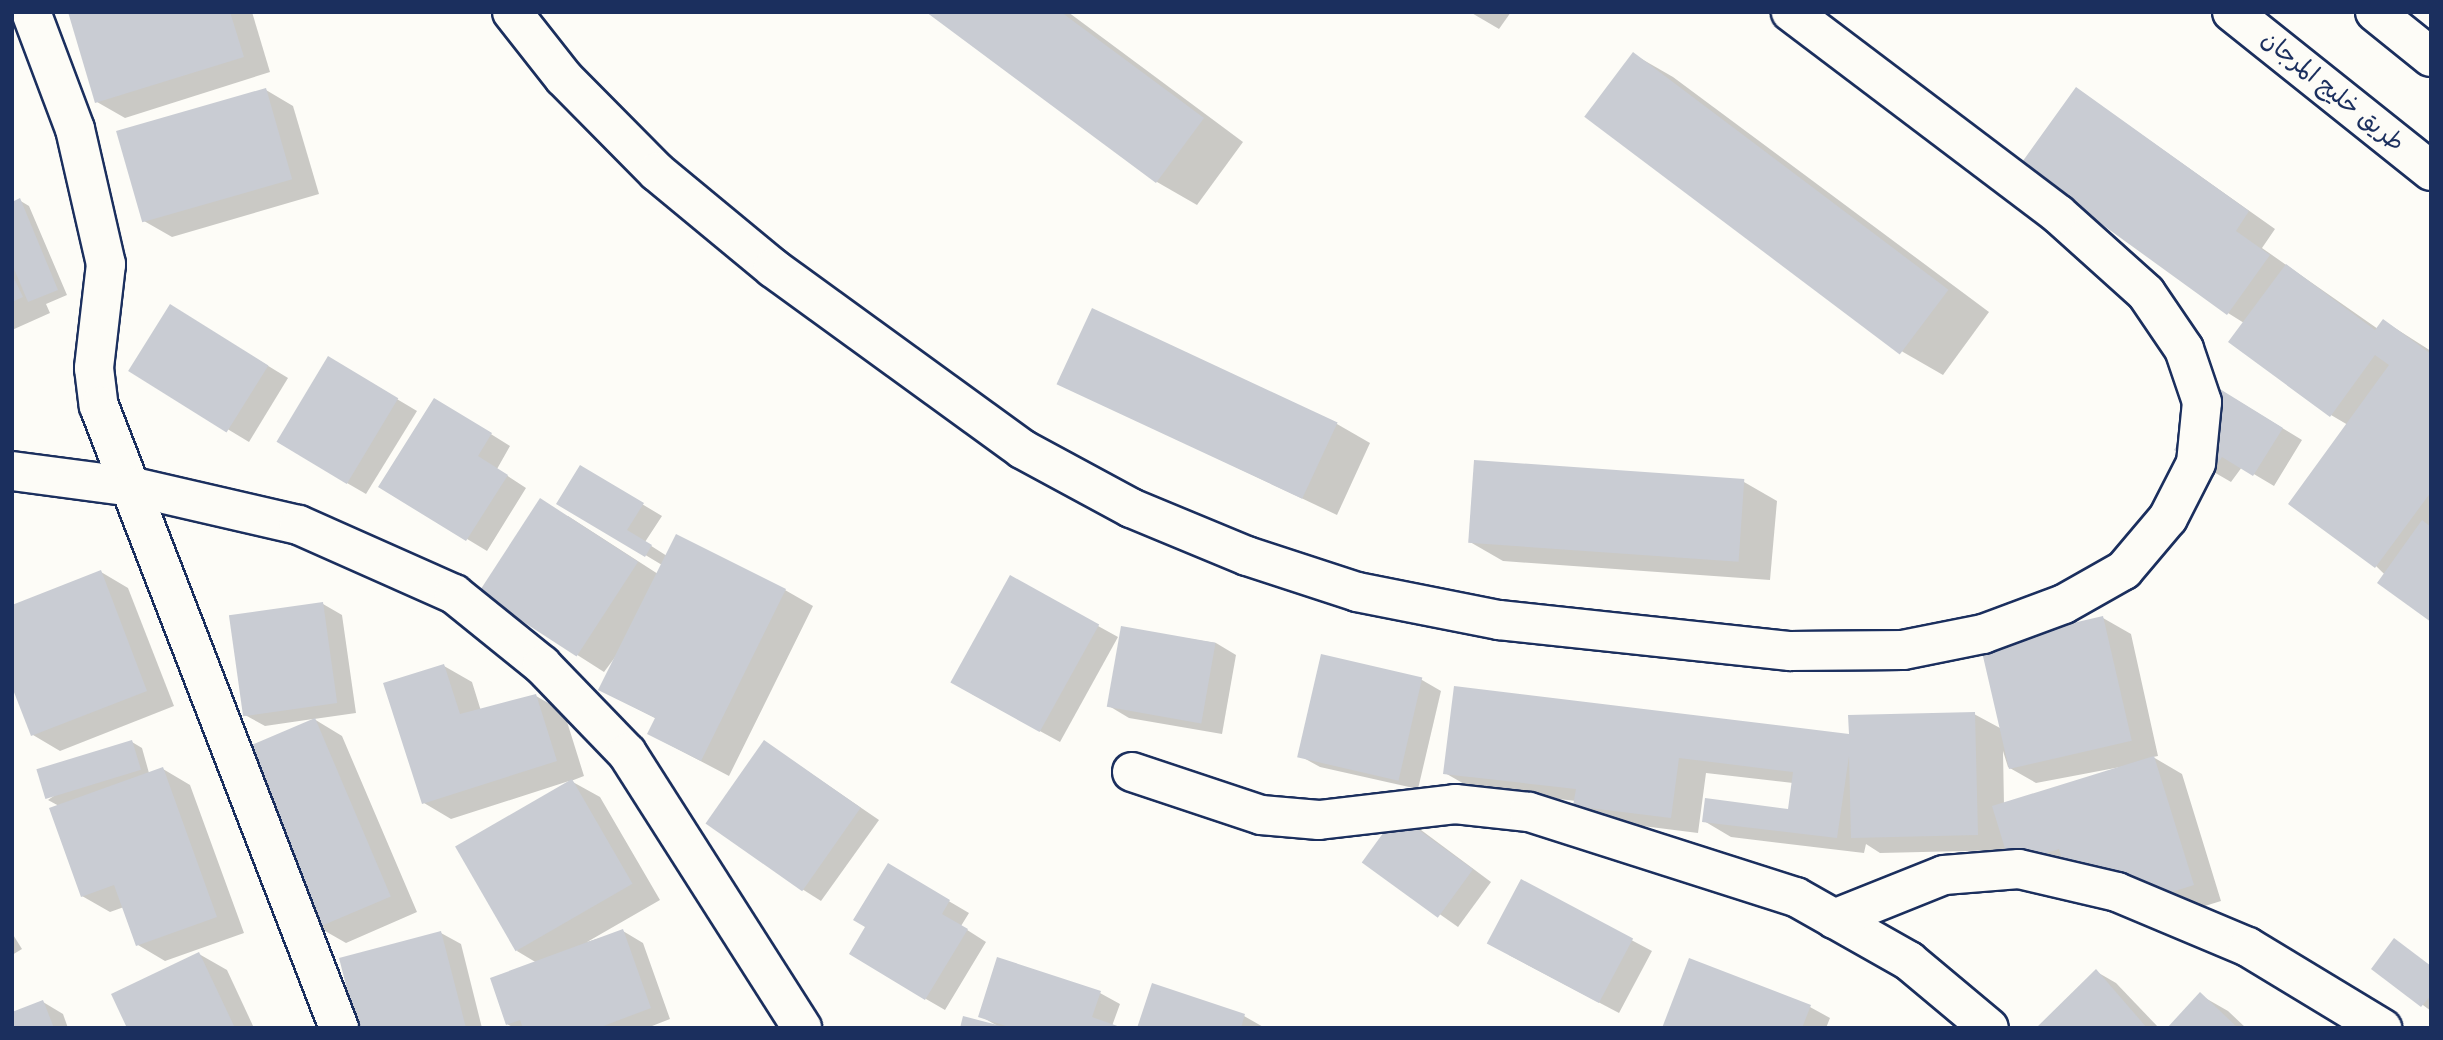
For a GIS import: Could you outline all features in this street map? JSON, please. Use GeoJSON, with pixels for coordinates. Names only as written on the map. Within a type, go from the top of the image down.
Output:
{"type":"FeatureCollection","features":[{"type":"Feature","properties":{"kind":"street"},"geometry":{"type":"LineString","coordinates":[[31,12],[75,129],[106,264],[94,368],[99,406],[134,487],[339,1028]]}},
{"type":"Feature","properties":{"kind":"street"},"geometry":{"type":"LineString","coordinates":[[512,12],[564,78],[657,172],[773,268],[1022,449],[1131,509],[1247,556],[1357,592],[1499,620],[1790,651],[1903,650],[1983,634],[2064,604],[2124,570],[2168,519],[2196,463],[2202,402],[2184,349],[2146,293],[2058,214],[1791,12]]}},
{"type":"Feature","properties":{"kind":"street","name":"طريق خليج المرجان"},"geometry":{"type":"LineString","coordinates":[[2232,12],[2431,171]]}},
{"type":"Feature","properties":{"kind":"street"},"geometry":{"type":"LineString","coordinates":[[2375,12],[2431,57]]}},
{"type":"Feature","properties":{"kind":"street"},"geometry":{"type":"LineString","coordinates":[[12,471],[134,487],[299,525],[454,594],[542,665],[627,753],[802,1028]]}},
{"type":"Feature","properties":{"kind":"street"},"geometry":{"type":"LineString","coordinates":[[1132,772],[1261,815],[1319,820],[1455,804],[1529,812],[1796,897],[1909,961],[1989,1028]]}},
{"type":"Feature","properties":{"kind":"street"},"geometry":{"type":"LineString","coordinates":[[1834,919],[1944,875],[2019,869],[2117,892],[2248,947],[2382,1028]]}},
{"type":"Feature","properties":{"kind":"building"},"geometry":{"type":"Polygon","coordinates":[[[68,12],[230,12],[244,57],[95,103],[68,12]]]}},
{"type":"Feature","properties":{"kind":"building"},"geometry":{"type":"Polygon","coordinates":[[[926,12],[1061,12],[1204,118],[1156,183],[926,12]]]}},
{"type":"Feature","properties":{"kind":"building"},"geometry":{"type":"Polygon","coordinates":[[[1633,52],[1948,290],[1900,354],[1584,117],[1633,52]]]}},
{"type":"Feature","properties":{"kind":"building"},"geometry":{"type":"Polygon","coordinates":[[[2076,87],[2249,211],[2236,231],[2270,255],[2227,315],[2020,165],[2076,87]]]}},
{"type":"Feature","properties":{"kind":"building"},"geometry":{"type":"Polygon","coordinates":[[[266,88],[292,179],[142,222],[116,131],[266,88]]]}},
{"type":"Feature","properties":{"kind":"building"},"geometry":{"type":"Polygon","coordinates":[[[20,198],[58,290],[28,302],[12,264],[12,202],[20,198]]]}},
{"type":"Feature","properties":{"kind":"building"},"geometry":{"type":"Polygon","coordinates":[[[2286,264],[2375,330],[2383,319],[2431,354],[2431,492],[2375,568],[2288,504],[2389,365],[2375,355],[2330,417],[2228,342],[2286,264]]]}},
{"type":"Feature","properties":{"kind":"building"},"geometry":{"type":"Polygon","coordinates":[[[12,274],[23,297],[12,302],[12,274]]]}},
{"type":"Feature","properties":{"kind":"building"},"geometry":{"type":"Polygon","coordinates":[[[170,304],[268,365],[227,432],[128,371],[170,304]]]}},
{"type":"Feature","properties":{"kind":"building"},"geometry":{"type":"Polygon","coordinates":[[[1092,308],[1338,423],[1302,499],[1057,384],[1092,308]]]}},
{"type":"Feature","properties":{"kind":"building"},"geometry":{"type":"Polygon","coordinates":[[[328,356],[398,398],[347,484],[276,442],[328,356]]]}},
{"type":"Feature","properties":{"kind":"building"},"geometry":{"type":"Polygon","coordinates":[[[2215,386],[2283,428],[2253,476],[2222,457],[2211,473],[2174,450],[2215,386]]]}},
{"type":"Feature","properties":{"kind":"building"},"geometry":{"type":"Polygon","coordinates":[[[434,398],[492,433],[478,456],[508,475],[466,541],[378,487],[434,398]]]}},
{"type":"Feature","properties":{"kind":"building"},"geometry":{"type":"Polygon","coordinates":[[[1474,460],[1744,479],[1739,562],[1468,543],[1474,460]]]}},
{"type":"Feature","properties":{"kind":"building"},"geometry":{"type":"Polygon","coordinates":[[[580,465],[644,503],[627,530],[652,545],[645,557],[556,504],[580,465]]]}},
{"type":"Feature","properties":{"kind":"building"},"geometry":{"type":"Polygon","coordinates":[[[540,498],[638,562],[577,656],[478,593],[540,498]]]}},
{"type":"Feature","properties":{"kind":"building"},"geometry":{"type":"Polygon","coordinates":[[[2422,520],[2431,527],[2431,622],[2377,583],[2422,520]]]}},
{"type":"Feature","properties":{"kind":"building"},"geometry":{"type":"Polygon","coordinates":[[[676,534],[786,589],[701,761],[647,734],[655,718],[598,690],[676,534]]]}},
{"type":"Feature","properties":{"kind":"building"},"geometry":{"type":"Polygon","coordinates":[[[101,570],[147,691],[31,736],[12,687],[12,605],[101,570]]]}},
{"type":"Feature","properties":{"kind":"building"},"geometry":{"type":"Polygon","coordinates":[[[1010,575],[1099,624],[1040,732],[950,683],[1010,575]]]}},
{"type":"Feature","properties":{"kind":"building"},"geometry":{"type":"Polygon","coordinates":[[[323,602],[337,703],[243,716],[229,615],[323,602]]]}},
{"type":"Feature","properties":{"kind":"building"},"geometry":{"type":"Polygon","coordinates":[[[2103,616],[2132,741],[2009,769],[1980,644],[2103,616]]]}},
{"type":"Feature","properties":{"kind":"building"},"geometry":{"type":"Polygon","coordinates":[[[1121,626],[1216,643],[1201,723],[1107,707],[1121,626]]]}},
{"type":"Feature","properties":{"kind":"building"},"geometry":{"type":"Polygon","coordinates":[[[1321,654],[1422,677],[1398,781],[1297,757],[1321,654]]]}},
{"type":"Feature","properties":{"kind":"building"},"geometry":{"type":"Polygon","coordinates":[[[444,664],[460,714],[536,694],[557,761],[422,804],[383,683],[444,664]]]}},
{"type":"Feature","properties":{"kind":"building"},"geometry":{"type":"Polygon","coordinates":[[[1454,686],[1849,734],[1848,715],[1975,712],[1978,835],[1851,838],[1849,756],[1837,838],[1702,822],[1705,798],[1788,809],[1793,772],[1679,758],[1671,818],[1573,806],[1576,789],[1443,774],[1454,686]]]}},
{"type":"Feature","properties":{"kind":"building"},"geometry":{"type":"Polygon","coordinates":[[[315,718],[391,897],[315,929],[240,750],[315,718]]]}},
{"type":"Feature","properties":{"kind":"building"},"geometry":{"type":"Polygon","coordinates":[[[132,740],[141,770],[45,799],[36,769],[132,740]]]}},
{"type":"Feature","properties":{"kind":"building"},"geometry":{"type":"Polygon","coordinates":[[[764,740],[861,808],[802,891],[705,824],[764,740]]]}},
{"type":"Feature","properties":{"kind":"building"},"geometry":{"type":"Polygon","coordinates":[[[2154,756],[2194,885],[2118,909],[2106,869],[2068,881],[2059,849],[2010,865],[1992,806],[2154,756]]]}},
{"type":"Feature","properties":{"kind":"building"},"geometry":{"type":"Polygon","coordinates":[[[163,767],[217,917],[136,946],[114,885],[81,897],[49,808],[163,767]]]}},
{"type":"Feature","properties":{"kind":"building"},"geometry":{"type":"Polygon","coordinates":[[[572,779],[632,884],[516,951],[455,846],[572,779]]]}},
{"type":"Feature","properties":{"kind":"building"},"geometry":{"type":"Polygon","coordinates":[[[1397,814],[1473,869],[1438,918],[1362,863],[1397,814]]]}},
{"type":"Feature","properties":{"kind":"building"},"geometry":{"type":"Polygon","coordinates":[[[888,863],[950,900],[942,914],[968,929],[925,1000],[849,954],[865,927],[853,920],[888,863]]]}},
{"type":"Feature","properties":{"kind":"building"},"geometry":{"type":"Polygon","coordinates":[[[1521,879],[1633,939],[1599,1003],[1487,943],[1521,879]]]}},
{"type":"Feature","properties":{"kind":"building"},"geometry":{"type":"Polygon","coordinates":[[[623,929],[651,1008],[598,1028],[523,1028],[520,1020],[506,1025],[490,978],[623,929]]]}},
{"type":"Feature","properties":{"kind":"building"},"geometry":{"type":"Polygon","coordinates":[[[441,931],[466,1028],[357,1028],[339,958],[441,931]]]}},
{"type":"Feature","properties":{"kind":"building"},"geometry":{"type":"Polygon","coordinates":[[[2394,938],[2431,966],[2431,995],[2421,1007],[2371,969],[2394,938]]]}},
{"type":"Feature","properties":{"kind":"building"},"geometry":{"type":"Polygon","coordinates":[[[199,952],[235,1028],[127,1028],[111,994],[199,952]]]}},
{"type":"Feature","properties":{"kind":"building"},"geometry":{"type":"Polygon","coordinates":[[[997,957],[1101,991],[1092,1017],[1123,1028],[1012,1028],[978,1017],[997,957]]]}},
{"type":"Feature","properties":{"kind":"building"},"geometry":{"type":"Polygon","coordinates":[[[1689,958],[1811,1005],[1802,1028],[1662,1028],[1689,958]]]}},
{"type":"Feature","properties":{"kind":"building"},"geometry":{"type":"Polygon","coordinates":[[[2096,969],[2147,1028],[2036,1028],[2096,969]]]}},
{"type":"Feature","properties":{"kind":"building"},"geometry":{"type":"Polygon","coordinates":[[[1152,983],[1245,1014],[1241,1028],[1137,1028],[1152,983]]]}},
{"type":"Feature","properties":{"kind":"building"},"geometry":{"type":"Polygon","coordinates":[[[2200,992],[2238,1028],[2167,1028],[2200,992]]]}},
{"type":"Feature","properties":{"kind":"building"},"geometry":{"type":"Polygon","coordinates":[[[43,1000],[54,1028],[12,1028],[12,1012],[43,1000]]]}},
{"type":"Feature","properties":{"kind":"building"},"geometry":{"type":"Polygon","coordinates":[[[963,1016],[1005,1027],[1005,1028],[960,1028],[963,1016]]]}}]}
